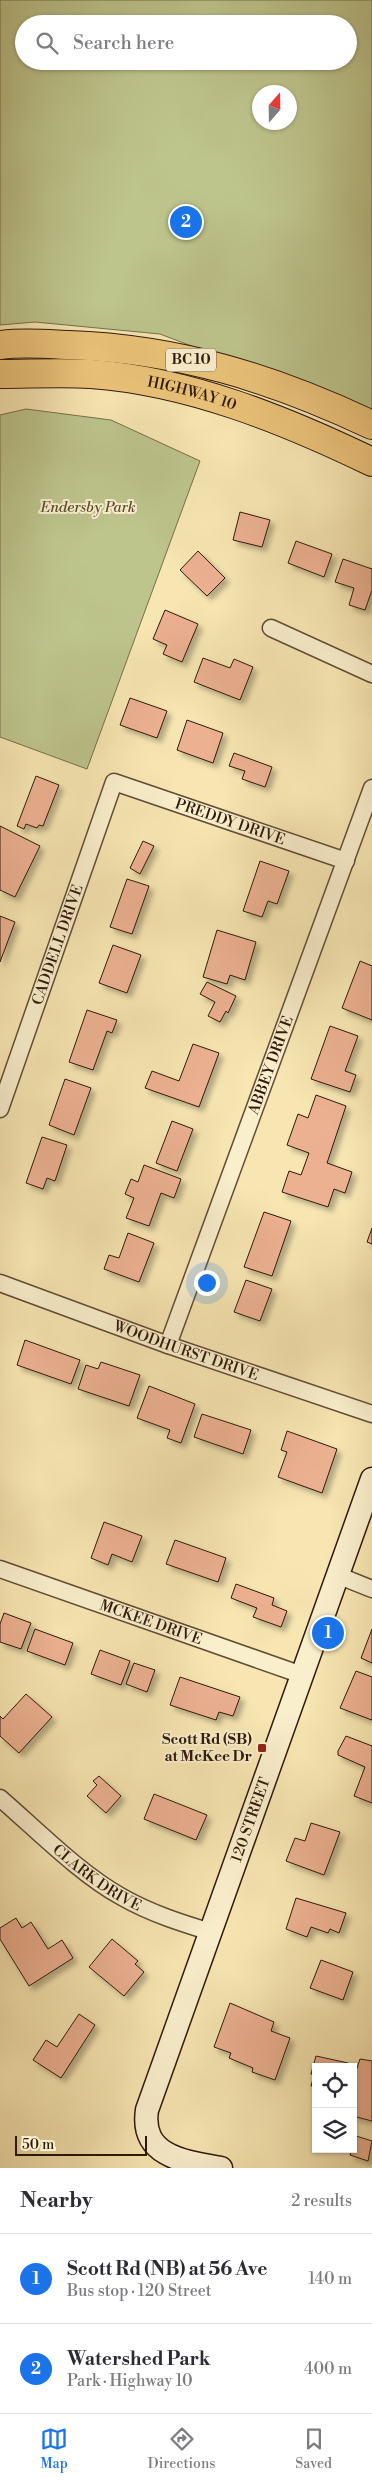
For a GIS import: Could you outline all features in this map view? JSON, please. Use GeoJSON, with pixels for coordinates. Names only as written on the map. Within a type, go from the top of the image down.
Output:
{"type":"FeatureCollection","features":[{"type":"Feature","properties":{"kind":"highway","name":"BC 10"},"geometry":{"type":"LineString","coordinates":[[0,345],[15,343],[102,346],[168,354],[234,370],[327,404],[372,425]]}},
{"type":"Feature","properties":{"kind":"highway","name":"HIGHWAY 10"},"geometry":{"type":"LineString","coordinates":[[0,374],[91,374],[166,386],[234,404],[328,441],[372,462]]}},
{"type":"Feature","properties":{"kind":"street"},"geometry":{"type":"LineString","coordinates":[[271,628],[372,674]]}},
{"type":"Feature","properties":{"kind":"street","name":"PREDDY DRIVE"},"geometry":{"type":"LineString","coordinates":[[114,782],[346,861]]}},
{"type":"Feature","properties":{"kind":"street","name":"CADDELL DRIVE"},"geometry":{"type":"LineString","coordinates":[[0,1109],[114,782]]}},
{"type":"Feature","properties":{"kind":"street","name":"ABBEY DRIVE"},"geometry":{"type":"LineString","coordinates":[[168,1344],[346,861],[368,811],[372,788]]}},
{"type":"Feature","properties":{"kind":"street","name":"WOODHURST DRIVE"},"geometry":{"type":"LineString","coordinates":[[0,1282],[168,1344],[372,1414]]}},
{"type":"Feature","properties":{"kind":"street","name":"120 STREET"},"geometry":{"type":"LineString","coordinates":[[221,2168],[175,2158],[157,2146],[149,2132],[146,2119],[150,2102],[372,1479]]}},
{"type":"Feature","properties":{"kind":"street","name":"MCKEE DRIVE"},"geometry":{"type":"LineString","coordinates":[[0,1570],[302,1675]]}},
{"type":"Feature","properties":{"kind":"street"},"geometry":{"type":"LineString","coordinates":[[337,1575],[372,1589]]}},
{"type":"Feature","properties":{"kind":"street","name":"CLARK DRIVE"},"geometry":{"type":"LineString","coordinates":[[0,1798],[90,1876],[121,1897],[163,1916],[211,1932]]}},
{"type":"Feature","properties":{"kind":"green space"},"geometry":{"type":"Polygon","coordinates":[[[0,0],[372,0],[372,415],[160,334],[35,322],[0,325],[0,0]]]}},
{"type":"Feature","properties":{"kind":"green space","name":"Endersby Park"},"geometry":{"type":"Polygon","coordinates":[[[26,409],[111,420],[200,461],[87,769],[0,737],[0,415],[26,409]]]}},
{"type":"Feature","properties":{"kind":"building"},"geometry":{"type":"Polygon","coordinates":[[[240,512],[270,520],[262,547],[233,540],[240,512]]]}},
{"type":"Feature","properties":{"kind":"building"},"geometry":{"type":"Polygon","coordinates":[[[296,541],[332,554],[324,577],[288,563],[296,541]]]}},
{"type":"Feature","properties":{"kind":"building"},"geometry":{"type":"Polygon","coordinates":[[[198,551],[225,578],[207,596],[180,570],[198,551]]]}},
{"type":"Feature","properties":{"kind":"building"},"geometry":{"type":"Polygon","coordinates":[[[343,559],[372,569],[372,590],[365,610],[349,605],[354,588],[335,582],[343,559]]]}},
{"type":"Feature","properties":{"kind":"building"},"geometry":{"type":"Polygon","coordinates":[[[165,610],[198,624],[182,662],[163,654],[167,645],[153,639],[165,610]]]}},
{"type":"Feature","properties":{"kind":"building"},"geometry":{"type":"Polygon","coordinates":[[[203,658],[230,668],[234,659],[253,667],[240,700],[194,682],[203,658]]]}},
{"type":"Feature","properties":{"kind":"building"},"geometry":{"type":"Polygon","coordinates":[[[130,698],[167,711],[157,738],[120,725],[130,698]]]}},
{"type":"Feature","properties":{"kind":"building"},"geometry":{"type":"Polygon","coordinates":[[[187,720],[223,733],[213,763],[177,750],[187,720]]]}},
{"type":"Feature","properties":{"kind":"building"},"geometry":{"type":"Polygon","coordinates":[[[234,753],[272,767],[265,787],[242,779],[245,771],[229,766],[234,753]]]}},
{"type":"Feature","properties":{"kind":"building"},"geometry":{"type":"Polygon","coordinates":[[[36,776],[59,785],[43,826],[39,825],[37,828],[26,824],[24,829],[17,826],[36,776]]]}},
{"type":"Feature","properties":{"kind":"building"},"geometry":{"type":"Polygon","coordinates":[[[0,826],[40,846],[15,897],[0,890],[0,826]]]}},
{"type":"Feature","properties":{"kind":"building"},"geometry":{"type":"Polygon","coordinates":[[[143,841],[154,846],[140,874],[130,868],[143,841]]]}},
{"type":"Feature","properties":{"kind":"building"},"geometry":{"type":"Polygon","coordinates":[[[260,861],[289,871],[277,904],[268,901],[262,917],[243,911],[260,861]]]}},
{"type":"Feature","properties":{"kind":"building"},"geometry":{"type":"Polygon","coordinates":[[[127,879],[149,886],[132,934],[110,927],[127,879]]]}},
{"type":"Feature","properties":{"kind":"building"},"geometry":{"type":"Polygon","coordinates":[[[0,916],[15,922],[0,962],[0,916]]]}},
{"type":"Feature","properties":{"kind":"building"},"geometry":{"type":"Polygon","coordinates":[[[217,930],[256,942],[245,980],[230,975],[227,984],[203,977],[217,930]]]}},
{"type":"Feature","properties":{"kind":"building"},"geometry":{"type":"Polygon","coordinates":[[[113,945],[141,955],[127,993],[99,983],[113,945]]]}},
{"type":"Feature","properties":{"kind":"building"},"geometry":{"type":"Polygon","coordinates":[[[360,961],[372,966],[372,1020],[342,1008],[360,961]]]}},
{"type":"Feature","properties":{"kind":"building"},"geometry":{"type":"Polygon","coordinates":[[[207,982],[236,996],[228,1013],[226,1011],[220,1022],[208,1016],[215,1002],[200,994],[207,982]]]}},
{"type":"Feature","properties":{"kind":"building"},"geometry":{"type":"Polygon","coordinates":[[[87,1010],[117,1020],[112,1033],[107,1031],[93,1070],[69,1062],[87,1010]]]}},
{"type":"Feature","properties":{"kind":"building"},"geometry":{"type":"Polygon","coordinates":[[[330,1026],[358,1036],[345,1071],[356,1075],[350,1092],[311,1079],[330,1026]]]}},
{"type":"Feature","properties":{"kind":"building"},"geometry":{"type":"Polygon","coordinates":[[[193,1044],[219,1053],[199,1107],[145,1088],[152,1071],[179,1081],[193,1044]]]}},
{"type":"Feature","properties":{"kind":"building"},"geometry":{"type":"Polygon","coordinates":[[[65,1079],[91,1088],[74,1135],[49,1125],[65,1079]]]}},
{"type":"Feature","properties":{"kind":"building"},"geometry":{"type":"Polygon","coordinates":[[[316,1095],[346,1106],[327,1163],[352,1172],[345,1193],[334,1189],[328,1207],[282,1192],[289,1171],[301,1175],[309,1153],[287,1145],[298,1114],[308,1118],[316,1095]]]}},
{"type":"Feature","properties":{"kind":"building"},"geometry":{"type":"Polygon","coordinates":[[[172,1121],[193,1129],[177,1171],[156,1163],[172,1121]]]}},
{"type":"Feature","properties":{"kind":"building"},"geometry":{"type":"Polygon","coordinates":[[[42,1137],[67,1145],[55,1181],[47,1178],[43,1189],[26,1183],[42,1137]]]}},
{"type":"Feature","properties":{"kind":"building"},"geometry":{"type":"Polygon","coordinates":[[[144,1165],[181,1179],[174,1198],[161,1193],[149,1226],[126,1218],[134,1198],[125,1194],[131,1179],[138,1182],[144,1165]]]}},
{"type":"Feature","properties":{"kind":"building"},"geometry":{"type":"Polygon","coordinates":[[[264,1212],[291,1221],[272,1276],[244,1267],[264,1212]]]}},
{"type":"Feature","properties":{"kind":"building"},"geometry":{"type":"Polygon","coordinates":[[[372,1228],[372,1244],[367,1242],[372,1228]]]}},
{"type":"Feature","properties":{"kind":"building"},"geometry":{"type":"Polygon","coordinates":[[[128,1233],[154,1243],[139,1282],[104,1269],[109,1255],[119,1258],[128,1233]]]}},
{"type":"Feature","properties":{"kind":"building"},"geometry":{"type":"Polygon","coordinates":[[[246,1280],[272,1289],[260,1321],[234,1312],[246,1280]]]}},
{"type":"Feature","properties":{"kind":"building"},"geometry":{"type":"Polygon","coordinates":[[[25,1340],[80,1360],[71,1384],[17,1365],[25,1340]]]}},
{"type":"Feature","properties":{"kind":"building"},"geometry":{"type":"Polygon","coordinates":[[[101,1362],[140,1375],[129,1406],[78,1389],[86,1365],[98,1369],[101,1362]]]}},
{"type":"Feature","properties":{"kind":"building"},"geometry":{"type":"Polygon","coordinates":[[[149,1386],[195,1404],[181,1443],[167,1438],[170,1430],[137,1418],[149,1386]]]}},
{"type":"Feature","properties":{"kind":"building"},"geometry":{"type":"Polygon","coordinates":[[[202,1414],[251,1430],[243,1454],[194,1437],[202,1414]]]}},
{"type":"Feature","properties":{"kind":"building"},"geometry":{"type":"Polygon","coordinates":[[[287,1431],[337,1449],[322,1493],[278,1477],[287,1452],[281,1450],[287,1431]]]}},
{"type":"Feature","properties":{"kind":"building"},"geometry":{"type":"Polygon","coordinates":[[[104,1522],[142,1536],[132,1562],[112,1554],[108,1565],[91,1558],[104,1522]]]}},
{"type":"Feature","properties":{"kind":"building"},"geometry":{"type":"Polygon","coordinates":[[[175,1540],[226,1558],[218,1582],[166,1564],[175,1540]]]}},
{"type":"Feature","properties":{"kind":"building"},"geometry":{"type":"Polygon","coordinates":[[[236,1584],[274,1598],[272,1605],[287,1611],[281,1627],[253,1617],[257,1608],[231,1598],[236,1584]]]}},
{"type":"Feature","properties":{"kind":"building"},"geometry":{"type":"Polygon","coordinates":[[[4,1613],[31,1623],[21,1649],[0,1642],[0,1624],[4,1613]]]}},
{"type":"Feature","properties":{"kind":"building"},"geometry":{"type":"Polygon","coordinates":[[[35,1629],[73,1643],[65,1665],[27,1651],[35,1629]]]}},
{"type":"Feature","properties":{"kind":"building"},"geometry":{"type":"Polygon","coordinates":[[[372,1629],[372,1663],[361,1658],[372,1629]]]}},
{"type":"Feature","properties":{"kind":"building"},"geometry":{"type":"Polygon","coordinates":[[[100,1650],[130,1661],[121,1685],[91,1674],[100,1650]]]}},
{"type":"Feature","properties":{"kind":"building"},"geometry":{"type":"Polygon","coordinates":[[[134,1663],[155,1670],[147,1692],[126,1684],[134,1663]]]}},
{"type":"Feature","properties":{"kind":"building"},"geometry":{"type":"Polygon","coordinates":[[[356,1671],[372,1677],[372,1720],[340,1708],[356,1671]]]}},
{"type":"Feature","properties":{"kind":"building"},"geometry":{"type":"Polygon","coordinates":[[[180,1677],[240,1697],[233,1716],[219,1712],[216,1720],[170,1705],[180,1677]]]}},
{"type":"Feature","properties":{"kind":"building"},"geometry":{"type":"Polygon","coordinates":[[[26,1694],[52,1717],[19,1753],[0,1736],[0,1716],[3,1719],[26,1694]]]}},
{"type":"Feature","properties":{"kind":"building"},"geometry":{"type":"Polygon","coordinates":[[[346,1736],[372,1746],[372,1803],[354,1796],[365,1767],[338,1755],[338,1751],[346,1736]]]}},
{"type":"Feature","properties":{"kind":"building"},"geometry":{"type":"Polygon","coordinates":[[[99,1776],[121,1796],[106,1813],[87,1796],[97,1785],[93,1781],[99,1776]]]}},
{"type":"Feature","properties":{"kind":"building"},"geometry":{"type":"Polygon","coordinates":[[[154,1794],[207,1815],[196,1840],[144,1819],[154,1794]]]}},
{"type":"Feature","properties":{"kind":"building"},"geometry":{"type":"Polygon","coordinates":[[[311,1823],[340,1832],[324,1875],[286,1861],[295,1838],[305,1841],[311,1823]]]}},
{"type":"Feature","properties":{"kind":"building"},"geometry":{"type":"Polygon","coordinates":[[[296,1898],[346,1913],[339,1933],[330,1929],[328,1933],[311,1927],[307,1937],[286,1929],[296,1898]]]}},
{"type":"Feature","properties":{"kind":"building"},"geometry":{"type":"Polygon","coordinates":[[[16,1918],[22,1928],[31,1922],[48,1949],[62,1940],[73,1958],[29,1986],[0,1939],[0,1928],[16,1918]]]}},
{"type":"Feature","properties":{"kind":"building"},"geometry":{"type":"Polygon","coordinates":[[[112,1939],[138,1961],[135,1964],[144,1972],[124,1996],[89,1967],[112,1939]]]}},
{"type":"Feature","properties":{"kind":"building"},"geometry":{"type":"Polygon","coordinates":[[[321,1960],[353,1972],[343,2000],[310,1988],[321,1960]]]}},
{"type":"Feature","properties":{"kind":"building"},"geometry":{"type":"Polygon","coordinates":[[[230,2003],[274,2022],[271,2031],[290,2038],[275,2080],[252,2072],[253,2068],[229,2058],[231,2053],[214,2047],[230,2003]]]}},
{"type":"Feature","properties":{"kind":"building"},"geometry":{"type":"Polygon","coordinates":[[[79,2014],[95,2025],[61,2078],[33,2060],[46,2040],[57,2047],[79,2014]]]}},
{"type":"Feature","properties":{"kind":"building"},"geometry":{"type":"Polygon","coordinates":[[[316,2056],[348,2063],[314,2063],[316,2056]]]}},
{"type":"Feature","properties":{"kind":"building"},"geometry":{"type":"Polygon","coordinates":[[[360,2059],[372,2061],[372,2121],[357,2117],[357,2068],[360,2059]]]}},
{"type":"Feature","properties":{"kind":"building"},"geometry":{"type":"Polygon","coordinates":[[[357,2136],[372,2141],[368,2161],[350,2155],[351,2153],[357,2153],[357,2136]]]}},
{"type":"Feature","properties":{"kind":"place","name":"Watershed Park"},"geometry":{"type":"Point","coordinates":[186,222]}},
{"type":"Feature","properties":{"kind":"place","name":"Scott Rd (NB) at 56 Ave"},"geometry":{"type":"Point","coordinates":[328,1633]}},
{"type":"Feature","properties":{"kind":"place","name":"Scott Rd (SB) at McKee Dr"},"geometry":{"type":"Point","coordinates":[262,1748]}}]}
